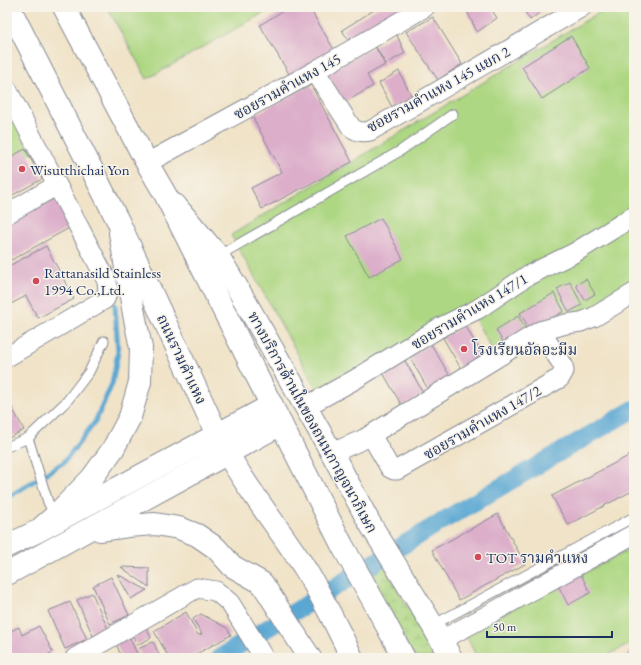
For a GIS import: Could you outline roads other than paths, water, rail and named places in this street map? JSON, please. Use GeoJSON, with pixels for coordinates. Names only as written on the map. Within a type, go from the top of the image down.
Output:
{"type":"FeatureCollection","features":[{"type":"Feature","properties":{"kind":"main road","name":"ถนนรามคำแหง"},"geometry":{"type":"LineString","coordinates":[[9,7],[118,223],[227,454],[302,565],[336,624],[352,658]]}},
{"type":"Feature","properties":{"kind":"main road"},"geometry":{"type":"LineString","coordinates":[[64,7],[165,194],[342,545],[404,658]]}},
{"type":"Feature","properties":{"kind":"main road","name":"ทางบริการด้านในของถนนกาญจนาภิเษก"},"geometry":{"type":"LineString","coordinates":[[165,194],[218,256],[332,453],[369,522],[442,641]]}},
{"type":"Feature","properties":{"kind":"main road"},"geometry":{"type":"LineString","coordinates":[[38,530],[55,516],[92,478],[113,449],[130,417],[140,382],[141,348],[118,223]]}},
{"type":"Feature","properties":{"kind":"main road"},"geometry":{"type":"LineString","coordinates":[[7,546],[272,405]]}},
{"type":"Feature","properties":{"kind":"main road"},"geometry":{"type":"LineString","coordinates":[[7,574],[281,424]]}},
{"type":"Feature","properties":{"kind":"main road"},"geometry":{"type":"LineString","coordinates":[[83,533],[128,526],[155,524],[179,528],[197,535],[216,548],[232,566],[262,583],[305,651]]}},
{"type":"Feature","properties":{"kind":"street","name":"ซอยรามคำแหง 145"},"geometry":{"type":"LineString","coordinates":[[147,163],[315,71],[425,7]]}},
{"type":"Feature","properties":{"kind":"street","name":"ซอยรามคำแหง 145 แยก 2"},"geometry":{"type":"LineString","coordinates":[[315,71],[351,128],[356,131],[370,131],[582,7]]}},
{"type":"Feature","properties":{"kind":"street"},"geometry":{"type":"LineString","coordinates":[[7,89],[58,185],[106,281],[108,291],[105,299],[7,358]]}},
{"type":"Feature","properties":{"kind":"street"},"geometry":{"type":"LineString","coordinates":[[7,214],[58,185]]}},
{"type":"Feature","properties":{"kind":"street","name":"ซอยรามคำแหง 147/1"},"geometry":{"type":"LineString","coordinates":[[305,407],[354,380],[439,328],[478,309],[527,276],[574,253],[634,216]]}},
{"type":"Feature","properties":{"kind":"street"},"geometry":{"type":"LineString","coordinates":[[332,453],[371,435],[540,331],[580,322],[594,317],[634,294]]}},
{"type":"Feature","properties":{"kind":"street","name":"ซอยรามคำแหง 147/2"},"geometry":{"type":"LineString","coordinates":[[371,435],[390,468],[397,470],[560,378],[564,371],[563,365],[540,331]]}},
{"type":"Feature","properties":{"kind":"street"},"geometry":{"type":"LineString","coordinates":[[442,641],[634,534]]}},
{"type":"Feature","properties":{"kind":"street"},"geometry":{"type":"LineString","coordinates":[[75,658],[197,588],[216,591],[230,602],[264,658]]}},
{"type":"Feature","properties":{"kind":"lane"},"geometry":{"type":"LineString","coordinates":[[218,256],[400,151],[453,114]]}},
{"type":"Feature","properties":{"kind":"lane"},"geometry":{"type":"LineString","coordinates":[[7,447],[28,438],[67,401],[90,372],[104,341]]}},
{"type":"Feature","properties":{"kind":"lane"},"geometry":{"type":"LineString","coordinates":[[28,438],[48,502],[55,516]]}},
{"type":"Feature","properties":{"kind":"lane"},"geometry":{"type":"LineString","coordinates":[[442,641],[634,517]]}},
{"type":"Feature","properties":{"kind":"waterway"},"geometry":{"type":"LineString","coordinates":[[7,498],[64,462],[95,422],[112,384],[118,352],[115,305]]}},
{"type":"Feature","properties":{"kind":"waterway"},"geometry":{"type":"LineString","coordinates":[[219,658],[444,520],[634,409]]}},
{"type":"Feature","properties":{"kind":"place","name":"Wisutthichai Yon"},"geometry":{"type":"Point","coordinates":[22,169]}},
{"type":"Feature","properties":{"kind":"place","name":"Rattanasild Stainless 1994 Co.,Ltd."},"geometry":{"type":"Point","coordinates":[36,281]}},
{"type":"Feature","properties":{"kind":"place","name":"โรงเรียนอัลอะมีม"},"geometry":{"type":"Point","coordinates":[464,349]}},
{"type":"Feature","properties":{"kind":"place","name":"TOT รามคำแหง"},"geometry":{"type":"Point","coordinates":[478,557]}}]}
